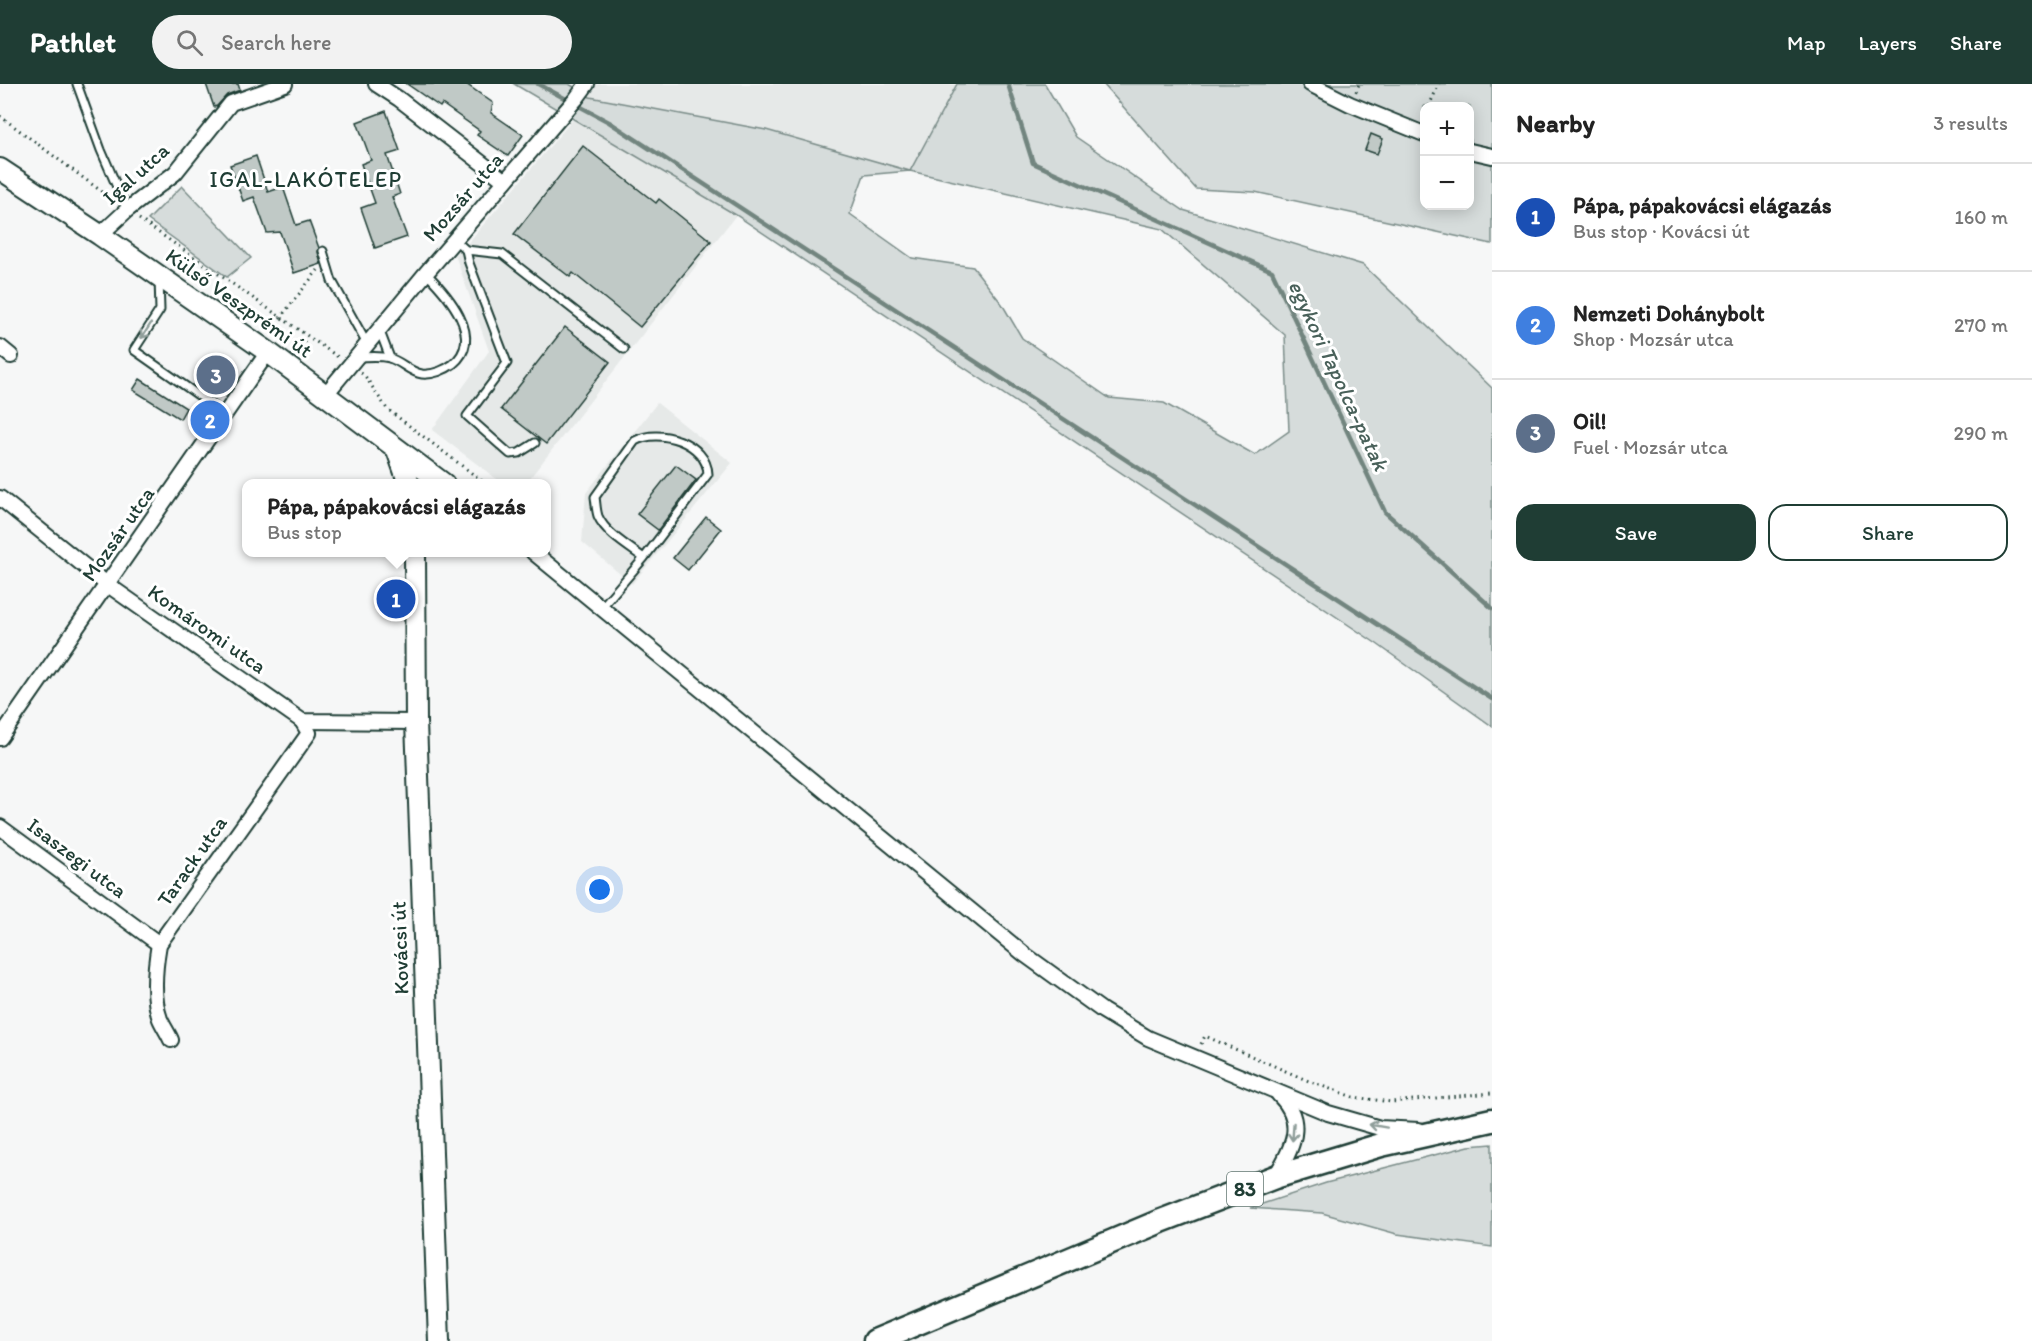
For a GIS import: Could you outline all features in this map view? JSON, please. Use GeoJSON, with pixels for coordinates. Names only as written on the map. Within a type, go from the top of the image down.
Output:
{"type":"FeatureCollection","features":[{"type":"Feature","properties":{"kind":"main road","name":"83"},"geometry":{"type":"LineString","coordinates":[[875,1341],[1161,1221],[1275,1177],[1381,1145],[1489,1123]]}},
{"type":"Feature","properties":{"kind":"street","name":"Igal utca"},"geometry":{"type":"LineString","coordinates":[[100,235],[174,172],[231,103],[285,84]]}},
{"type":"Feature","properties":{"kind":"street"},"geometry":{"type":"LineString","coordinates":[[376,84],[399,99],[505,181]]}},
{"type":"Feature","properties":{"kind":"street","name":"Mozsár utca"},"geometry":{"type":"LineString","coordinates":[[326,394],[587,84]]}},
{"type":"Feature","properties":{"kind":"street"},"geometry":{"type":"LineString","coordinates":[[1310,84],[1350,104],[1420,132]]}},
{"type":"Feature","properties":{"kind":"street"},"geometry":{"type":"LineString","coordinates":[[1474,152],[1492,156]]}},
{"type":"Feature","properties":{"kind":"street","name":"Külső Veszprémi út"},"geometry":{"type":"LineString","coordinates":[[0,169],[100,235],[268,352],[438,479]]}},
{"type":"Feature","properties":{"kind":"street","name":"Mozsár utca"},"geometry":{"type":"LineString","coordinates":[[0,738],[268,352]]}},
{"type":"Feature","properties":{"kind":"street"},"geometry":{"type":"LineString","coordinates":[[396,447],[408,479]]}},
{"type":"Feature","properties":{"kind":"street","name":"Komáromi utca"},"geometry":{"type":"LineString","coordinates":[[0,498],[108,585],[302,721]]}},
{"type":"Feature","properties":{"kind":"street","name":"Kovácsi út"},"geometry":{"type":"LineString","coordinates":[[416,557],[416,723],[439,1341]]}},
{"type":"Feature","properties":{"kind":"street"},"geometry":{"type":"LineString","coordinates":[[538,557],[1024,954],[1103,1011],[1148,1038],[1328,1113],[1380,1128],[1436,1132]]}},
{"type":"Feature","properties":{"kind":"street"},"geometry":{"type":"LineString","coordinates":[[302,721],[416,723]]}},
{"type":"Feature","properties":{"kind":"street","name":"Tarack utca"},"geometry":{"type":"LineString","coordinates":[[171,1040],[160,1021],[157,1007],[155,962],[159,944],[309,733],[302,721]]}},
{"type":"Feature","properties":{"kind":"street","name":"Isaszegi utca"},"geometry":{"type":"LineString","coordinates":[[0,827],[159,944]]}},
{"type":"Feature","properties":{"kind":"street"},"geometry":{"type":"LineString","coordinates":[[1273,1090],[1288,1104],[1294,1119],[1291,1149],[1275,1177]]}},
{"type":"Feature","properties":{"kind":"lane"},"geometry":{"type":"LineString","coordinates":[[77,84],[101,150],[127,210]]}},
{"type":"Feature","properties":{"kind":"lane"},"geometry":{"type":"LineString","coordinates":[[455,240],[466,250],[507,363],[467,416],[510,454],[519,453],[535,443]]}},
{"type":"Feature","properties":{"kind":"lane"},"geometry":{"type":"LineString","coordinates":[[466,250],[502,254],[624,349]]}},
{"type":"Feature","properties":{"kind":"lane"},"geometry":{"type":"LineString","coordinates":[[323,251],[332,281],[367,344]]}},
{"type":"Feature","properties":{"kind":"lane"},"geometry":{"type":"LineString","coordinates":[[379,329],[390,358],[408,370],[433,374],[454,363],[460,356],[465,346],[466,336],[458,313],[442,289],[426,273]]}},
{"type":"Feature","properties":{"kind":"lane"},"geometry":{"type":"LineString","coordinates":[[159,276],[159,310],[134,350],[226,414]]}},
{"type":"Feature","properties":{"kind":"lane"},"geometry":{"type":"LineString","coordinates":[[353,361],[390,358]]}},
{"type":"Feature","properties":{"kind":"lane"},"geometry":{"type":"LineString","coordinates":[[601,608],[644,558],[708,474],[708,465],[703,457],[684,441],[644,436],[635,441],[595,496],[598,516],[602,522],[644,558]]}},
{"type":"Feature","properties":{"kind":"path"},"geometry":{"type":"LineString","coordinates":[[1431,102],[1439,84]]}},
{"type":"Feature","properties":{"kind":"path"},"geometry":{"type":"LineString","coordinates":[[0,116],[127,210],[280,318],[353,361],[387,409],[481,479]]}},
{"type":"Feature","properties":{"kind":"path"},"geometry":{"type":"LineString","coordinates":[[280,318],[326,261]]}},
{"type":"Feature","properties":{"kind":"path"},"geometry":{"type":"LineString","coordinates":[[1194,1056],[1205,1036],[1311,1082],[1353,1097],[1391,1102],[1492,1093]]}},
{"type":"Feature","properties":{"kind":"shaded area"},"geometry":{"type":"Polygon","coordinates":[[[514,84],[569,84],[590,97],[766,130],[910,171],[957,84],[1045,84],[1076,137],[1183,210],[1363,265],[1492,388],[1492,726],[1377,644],[736,215],[514,84]],[[910,171],[864,175],[850,214],[912,258],[973,267],[1002,304],[1022,338],[1109,398],[1164,403],[1255,455],[1289,431],[1285,335],[1162,229],[910,171]]]}},
{"type":"Feature","properties":{"kind":"shaded area"},"geometry":{"type":"Polygon","coordinates":[[[569,84],[957,84],[910,171],[766,130],[590,97],[569,84]]]}},
{"type":"Feature","properties":{"kind":"shaded area"},"geometry":{"type":"Polygon","coordinates":[[[1103,84],[1492,84],[1492,244],[1255,192],[1196,189],[1103,84]]]}},
{"type":"Feature","properties":{"kind":"shaded area"},"geometry":{"type":"Polygon","coordinates":[[[574,118],[736,215],[529,479],[497,479],[432,430],[489,351],[455,255],[467,244],[574,118]]]}},
{"type":"Feature","properties":{"kind":"shaded area"},"geometry":{"type":"Polygon","coordinates":[[[182,186],[251,258],[227,277],[148,220],[182,186]]]}},
{"type":"Feature","properties":{"kind":"shaded area"},"geometry":{"type":"Polygon","coordinates":[[[657,403],[732,463],[632,584],[582,542],[586,493],[657,403]]]}},
{"type":"Feature","properties":{"kind":"shaded area"},"geometry":{"type":"Polygon","coordinates":[[[1492,1144],[1492,1247],[1397,1234],[1322,1213],[1250,1208],[1326,1183],[1469,1146],[1492,1144]]]}},
{"type":"Feature","properties":{"kind":"building"},"geometry":{"type":"Polygon","coordinates":[[[206,84],[238,84],[240,90],[227,95],[214,107],[206,84]]]}},
{"type":"Feature","properties":{"kind":"building"},"geometry":{"type":"Polygon","coordinates":[[[407,84],[466,84],[493,103],[491,113],[523,135],[508,156],[477,135],[480,131],[442,104],[440,107],[407,84]]]}},
{"type":"Feature","properties":{"kind":"building"},"geometry":{"type":"Polygon","coordinates":[[[386,111],[400,151],[387,155],[400,194],[392,197],[407,237],[375,248],[361,208],[375,203],[361,164],[371,160],[357,122],[386,111]]]}},
{"type":"Feature","properties":{"kind":"building"},"geometry":{"type":"Polygon","coordinates":[[[1371,134],[1383,139],[1377,154],[1365,150],[1371,134]]]}},
{"type":"Feature","properties":{"kind":"building"},"geometry":{"type":"Polygon","coordinates":[[[583,146],[656,203],[659,199],[711,241],[640,327],[573,273],[570,277],[514,234],[583,146]]]}},
{"type":"Feature","properties":{"kind":"building"},"geometry":{"type":"Polygon","coordinates":[[[256,156],[268,192],[283,187],[296,225],[309,221],[319,248],[321,264],[294,273],[280,232],[267,233],[254,197],[243,201],[230,165],[256,156]]]}},
{"type":"Feature","properties":{"kind":"building"},"geometry":{"type":"Polygon","coordinates":[[[565,327],[610,362],[546,444],[501,409],[565,327]]]}},
{"type":"Feature","properties":{"kind":"building"},"geometry":{"type":"Polygon","coordinates":[[[217,362],[228,370],[215,387],[206,381],[217,362]]]}},
{"type":"Feature","properties":{"kind":"building"},"geometry":{"type":"Polygon","coordinates":[[[140,379],[186,408],[180,419],[133,390],[140,379]]]}},
{"type":"Feature","properties":{"kind":"building"},"geometry":{"type":"Polygon","coordinates":[[[676,465],[696,480],[658,530],[637,514],[676,465]]]}},
{"type":"Feature","properties":{"kind":"building"},"geometry":{"type":"Polygon","coordinates":[[[706,517],[721,529],[688,570],[673,558],[706,517]]]}},
{"type":"Feature","properties":{"kind":"waterway"},"geometry":{"type":"LineString","coordinates":[[538,84],[609,122],[1492,699]]}},
{"type":"Feature","properties":{"kind":"waterway","name":"egykori Tapolca-patak"},"geometry":{"type":"LineString","coordinates":[[1008,84],[1033,163],[1272,271],[1385,512],[1492,608]]}},
{"type":"Feature","properties":{"kind":"place","name":"Oil!"},"geometry":{"type":"Point","coordinates":[216,375]}},
{"type":"Feature","properties":{"kind":"place","name":"Nemzeti Dohánybolt"},"geometry":{"type":"Point","coordinates":[210,420]}},
{"type":"Feature","properties":{"kind":"place","name":"Pápa, pápakovácsi elágazás"},"geometry":{"type":"Point","coordinates":[396,599]}},
{"type":"Feature","properties":{"kind":"district","name":"IGAL-LAKÓTELEP"},"geometry":{"type":"Point","coordinates":[306,179]}}]}
